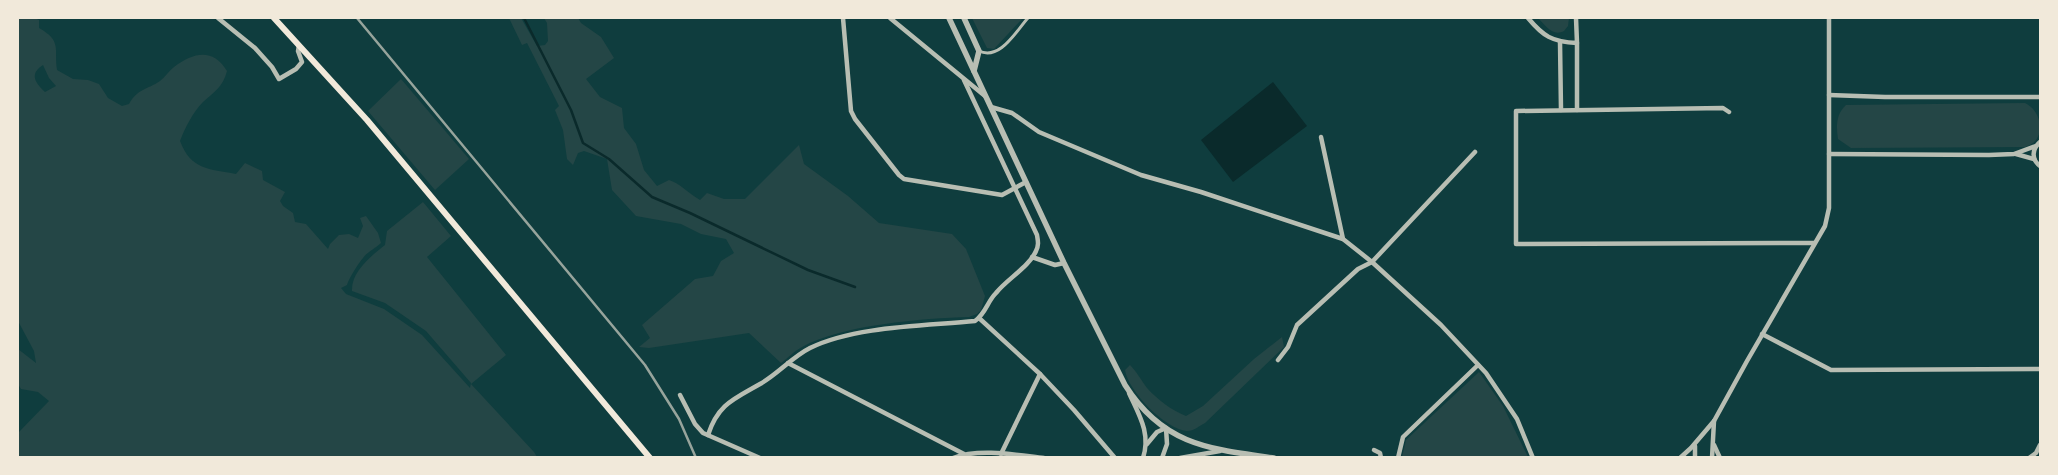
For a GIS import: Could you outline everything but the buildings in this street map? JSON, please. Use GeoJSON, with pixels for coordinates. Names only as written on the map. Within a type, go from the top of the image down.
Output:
{"type":"FeatureCollection","features":[{"type":"Feature","properties":{"kind":"main road"},"geometry":{"type":"LineString","coordinates":[[274,18],[367,120],[650,458]]}},
{"type":"Feature","properties":{"kind":"street"},"geometry":{"type":"LineString","coordinates":[[218,18],[255,48],[272,67],[279,79],[286,77],[302,62],[298,51],[299,44]]}},
{"type":"Feature","properties":{"kind":"street"},"geometry":{"type":"LineString","coordinates":[[843,18],[851,111],[855,119],[899,175],[904,179],[1002,196],[1026,182]]}},
{"type":"Feature","properties":{"kind":"street"},"geometry":{"type":"LineString","coordinates":[[890,18],[986,96]]}},
{"type":"Feature","properties":{"kind":"street"},"geometry":{"type":"LineString","coordinates":[[949,18],[1064,263],[1144,425],[1147,445]]}},
{"type":"Feature","properties":{"kind":"street"},"geometry":{"type":"LineString","coordinates":[[964,18],[979,51],[974,72]]}},
{"type":"Feature","properties":{"kind":"street"},"geometry":{"type":"LineString","coordinates":[[979,51],[986,54],[998,52],[1028,18]]}},
{"type":"Feature","properties":{"kind":"street"},"geometry":{"type":"LineString","coordinates":[[1528,18],[1538,30],[1550,39],[1576,43]]}},
{"type":"Feature","properties":{"kind":"street"},"geometry":{"type":"LineString","coordinates":[[1576,18],[1577,110]]}},
{"type":"Feature","properties":{"kind":"street"},"geometry":{"type":"LineString","coordinates":[[1680,458],[1714,422],[1828,218],[1829,18]]}},
{"type":"Feature","properties":{"kind":"street"},"geometry":{"type":"LineString","coordinates":[[1560,42],[1561,110]]}},
{"type":"Feature","properties":{"kind":"street"},"geometry":{"type":"LineString","coordinates":[[708,436],[713,421],[724,405],[736,396],[762,383],[808,349],[826,341],[855,334],[975,321],[982,316],[993,295],[1032,258],[1038,243],[1037,235],[964,80]]}},
{"type":"Feature","properties":{"kind":"street"},"geometry":{"type":"LineString","coordinates":[[1829,94],[1885,97],[2040,97]]}},
{"type":"Feature","properties":{"kind":"street"},"geometry":{"type":"LineString","coordinates":[[991,107],[1012,114],[1039,132],[1142,175],[1201,192],[1343,239],[1372,262],[1441,325],[1478,365],[1517,419],[1533,458]]}},
{"type":"Feature","properties":{"kind":"street"},"geometry":{"type":"LineString","coordinates":[[1730,112],[1723,108],[1516,111],[1516,244],[1814,243]]}},
{"type":"Feature","properties":{"kind":"street"},"geometry":{"type":"LineString","coordinates":[[1321,137],[1343,239]]}},
{"type":"Feature","properties":{"kind":"street"},"geometry":{"type":"LineString","coordinates":[[2014,154],[2036,146],[2040,142]]}},
{"type":"Feature","properties":{"kind":"street"},"geometry":{"type":"LineString","coordinates":[[2034,159],[2036,146]]}},
{"type":"Feature","properties":{"kind":"street"},"geometry":{"type":"LineString","coordinates":[[1278,360],[1288,347],[1297,325],[1358,269],[1372,262],[1475,152]]}},
{"type":"Feature","properties":{"kind":"street"},"geometry":{"type":"LineString","coordinates":[[1829,154],[2014,154],[2034,159],[2040,166]]}},
{"type":"Feature","properties":{"kind":"street"},"geometry":{"type":"LineString","coordinates":[[1032,258],[1055,265],[1064,263]]}},
{"type":"Feature","properties":{"kind":"street"},"geometry":{"type":"LineString","coordinates":[[979,318],[1040,374],[1115,458]]}},
{"type":"Feature","properties":{"kind":"street"},"geometry":{"type":"LineString","coordinates":[[1762,334],[1831,370],[2040,369]]}},
{"type":"Feature","properties":{"kind":"street"},"geometry":{"type":"LineString","coordinates":[[788,364],[964,454],[977,456],[1001,454],[1044,458]]}},
{"type":"Feature","properties":{"kind":"street"},"geometry":{"type":"LineString","coordinates":[[1398,458],[1403,437],[1478,365]]}},
{"type":"Feature","properties":{"kind":"street"},"geometry":{"type":"LineString","coordinates":[[1001,454],[1040,374]]}},
{"type":"Feature","properties":{"kind":"street"},"geometry":{"type":"LineString","coordinates":[[1125,385],[1146,412],[1176,435],[1198,444],[1274,458]]}},
{"type":"Feature","properties":{"kind":"street"},"geometry":{"type":"LineString","coordinates":[[680,395],[695,424],[708,436],[760,458]]}},
{"type":"Feature","properties":{"kind":"street"},"geometry":{"type":"LineString","coordinates":[[1712,458],[1714,422]]}},
{"type":"Feature","properties":{"kind":"street"},"geometry":{"type":"LineString","coordinates":[[1143,458],[1147,445],[1157,432],[1166,428]]}},
{"type":"Feature","properties":{"kind":"street"},"geometry":{"type":"LineString","coordinates":[[1162,458],[1167,444],[1166,428]]}},
{"type":"Feature","properties":{"kind":"street"},"geometry":{"type":"LineString","coordinates":[[1695,444],[1695,458]]}},
{"type":"Feature","properties":{"kind":"street"},"geometry":{"type":"LineString","coordinates":[[1714,444],[1720,458]]}},
{"type":"Feature","properties":{"kind":"street"},"geometry":{"type":"LineString","coordinates":[[2029,458],[2036,453],[2040,445]]}},
{"type":"Feature","properties":{"kind":"street"},"geometry":{"type":"LineString","coordinates":[[1180,458],[1224,450]]}},
{"type":"Feature","properties":{"kind":"street"},"geometry":{"type":"LineString","coordinates":[[1374,450],[1380,453],[1381,458]]}},
{"type":"Feature","properties":{"kind":"street"},"geometry":{"type":"LineString","coordinates":[[953,458],[964,454]]}},
{"type":"Feature","properties":{"kind":"shaded area"},"geometry":{"type":"Polygon","coordinates":[[[18,18],[34,18],[39,20],[39,28],[51,37],[56,46],[57,70],[73,79],[88,80],[99,84],[108,98],[122,106],[129,104],[139,92],[160,81],[181,62],[196,56],[209,56],[222,64],[227,71],[221,85],[203,102],[190,120],[180,141],[184,151],[195,163],[209,169],[236,174],[245,163],[262,171],[263,180],[285,192],[280,201],[283,206],[293,213],[295,222],[306,224],[328,249],[330,244],[339,235],[349,234],[358,238],[363,226],[360,218],[366,216],[378,233],[381,243],[364,256],[347,285],[341,288],[346,294],[384,309],[422,335],[470,388],[471,383],[426,331],[385,303],[352,291],[358,271],[368,259],[385,245],[387,231],[423,202],[451,236],[427,257],[506,355],[471,384],[537,457],[18,457],[18,433],[49,401],[38,392],[21,389],[18,384],[18,349],[36,363],[34,351],[18,321],[18,18]],[[43,65],[36,72],[36,82],[45,92],[56,86],[49,78],[43,65]]]}},
{"type":"Feature","properties":{"kind":"shaded area"},"geometry":{"type":"Polygon","coordinates":[[[509,18],[521,18],[537,46],[545,45],[548,41],[547,23],[544,18],[578,18],[581,23],[601,37],[614,58],[586,79],[600,97],[622,108],[624,128],[636,144],[644,170],[657,186],[669,180],[700,200],[707,193],[724,199],[745,199],[799,145],[804,164],[848,196],[879,223],[952,234],[966,249],[985,296],[981,310],[969,317],[907,321],[838,333],[819,339],[796,350],[781,363],[749,333],[649,348],[639,347],[650,338],[642,325],[695,279],[713,276],[721,261],[734,253],[726,239],[701,234],[681,224],[636,216],[612,190],[607,159],[584,151],[578,153],[573,165],[567,159],[563,130],[555,110],[559,106],[527,43],[522,45],[509,18]]]}},
{"type":"Feature","properties":{"kind":"shaded area"},"geometry":{"type":"Polygon","coordinates":[[[972,18],[1022,19],[994,49],[987,48],[972,18]]]}},
{"type":"Feature","properties":{"kind":"shaded area"},"geometry":{"type":"Polygon","coordinates":[[[1538,18],[1569,18],[1568,26],[1564,31],[1556,33],[1550,30],[1538,18]]]}},
{"type":"Feature","properties":{"kind":"shaded area"},"geometry":{"type":"Polygon","coordinates":[[[401,79],[469,159],[435,190],[368,111],[401,79]]]}},
{"type":"Feature","properties":{"kind":"shaded area"},"geometry":{"type":"Polygon","coordinates":[[[1273,82],[1307,126],[1233,182],[1201,140],[1273,82]]]}},
{"type":"Feature","properties":{"kind":"shaded area"},"geometry":{"type":"Polygon","coordinates":[[[2025,103],[2036,113],[2040,127],[2036,140],[2024,147],[1851,148],[1838,139],[1837,120],[1840,112],[1846,105],[2025,103]]]}},
{"type":"Feature","properties":{"kind":"shaded area"},"geometry":{"type":"Polygon","coordinates":[[[1282,337],[1284,347],[1205,423],[1190,431],[1178,429],[1168,424],[1149,408],[1133,388],[1125,370],[1130,365],[1156,397],[1170,408],[1186,416],[1203,406],[1254,359],[1282,337]]]}},
{"type":"Feature","properties":{"kind":"shaded area"},"geometry":{"type":"Polygon","coordinates":[[[1479,372],[1503,406],[1528,457],[1402,457],[1406,440],[1479,372]]]}},
{"type":"Feature","properties":{"kind":"waterway"},"geometry":{"type":"LineString","coordinates":[[524,18],[571,110],[583,143],[609,159],[652,197],[690,213],[808,270],[855,287]]}},
{"type":"Feature","properties":{"kind":"railway"},"geometry":{"type":"LineString","coordinates":[[357,18],[645,365],[679,419],[696,458]]}}]}
